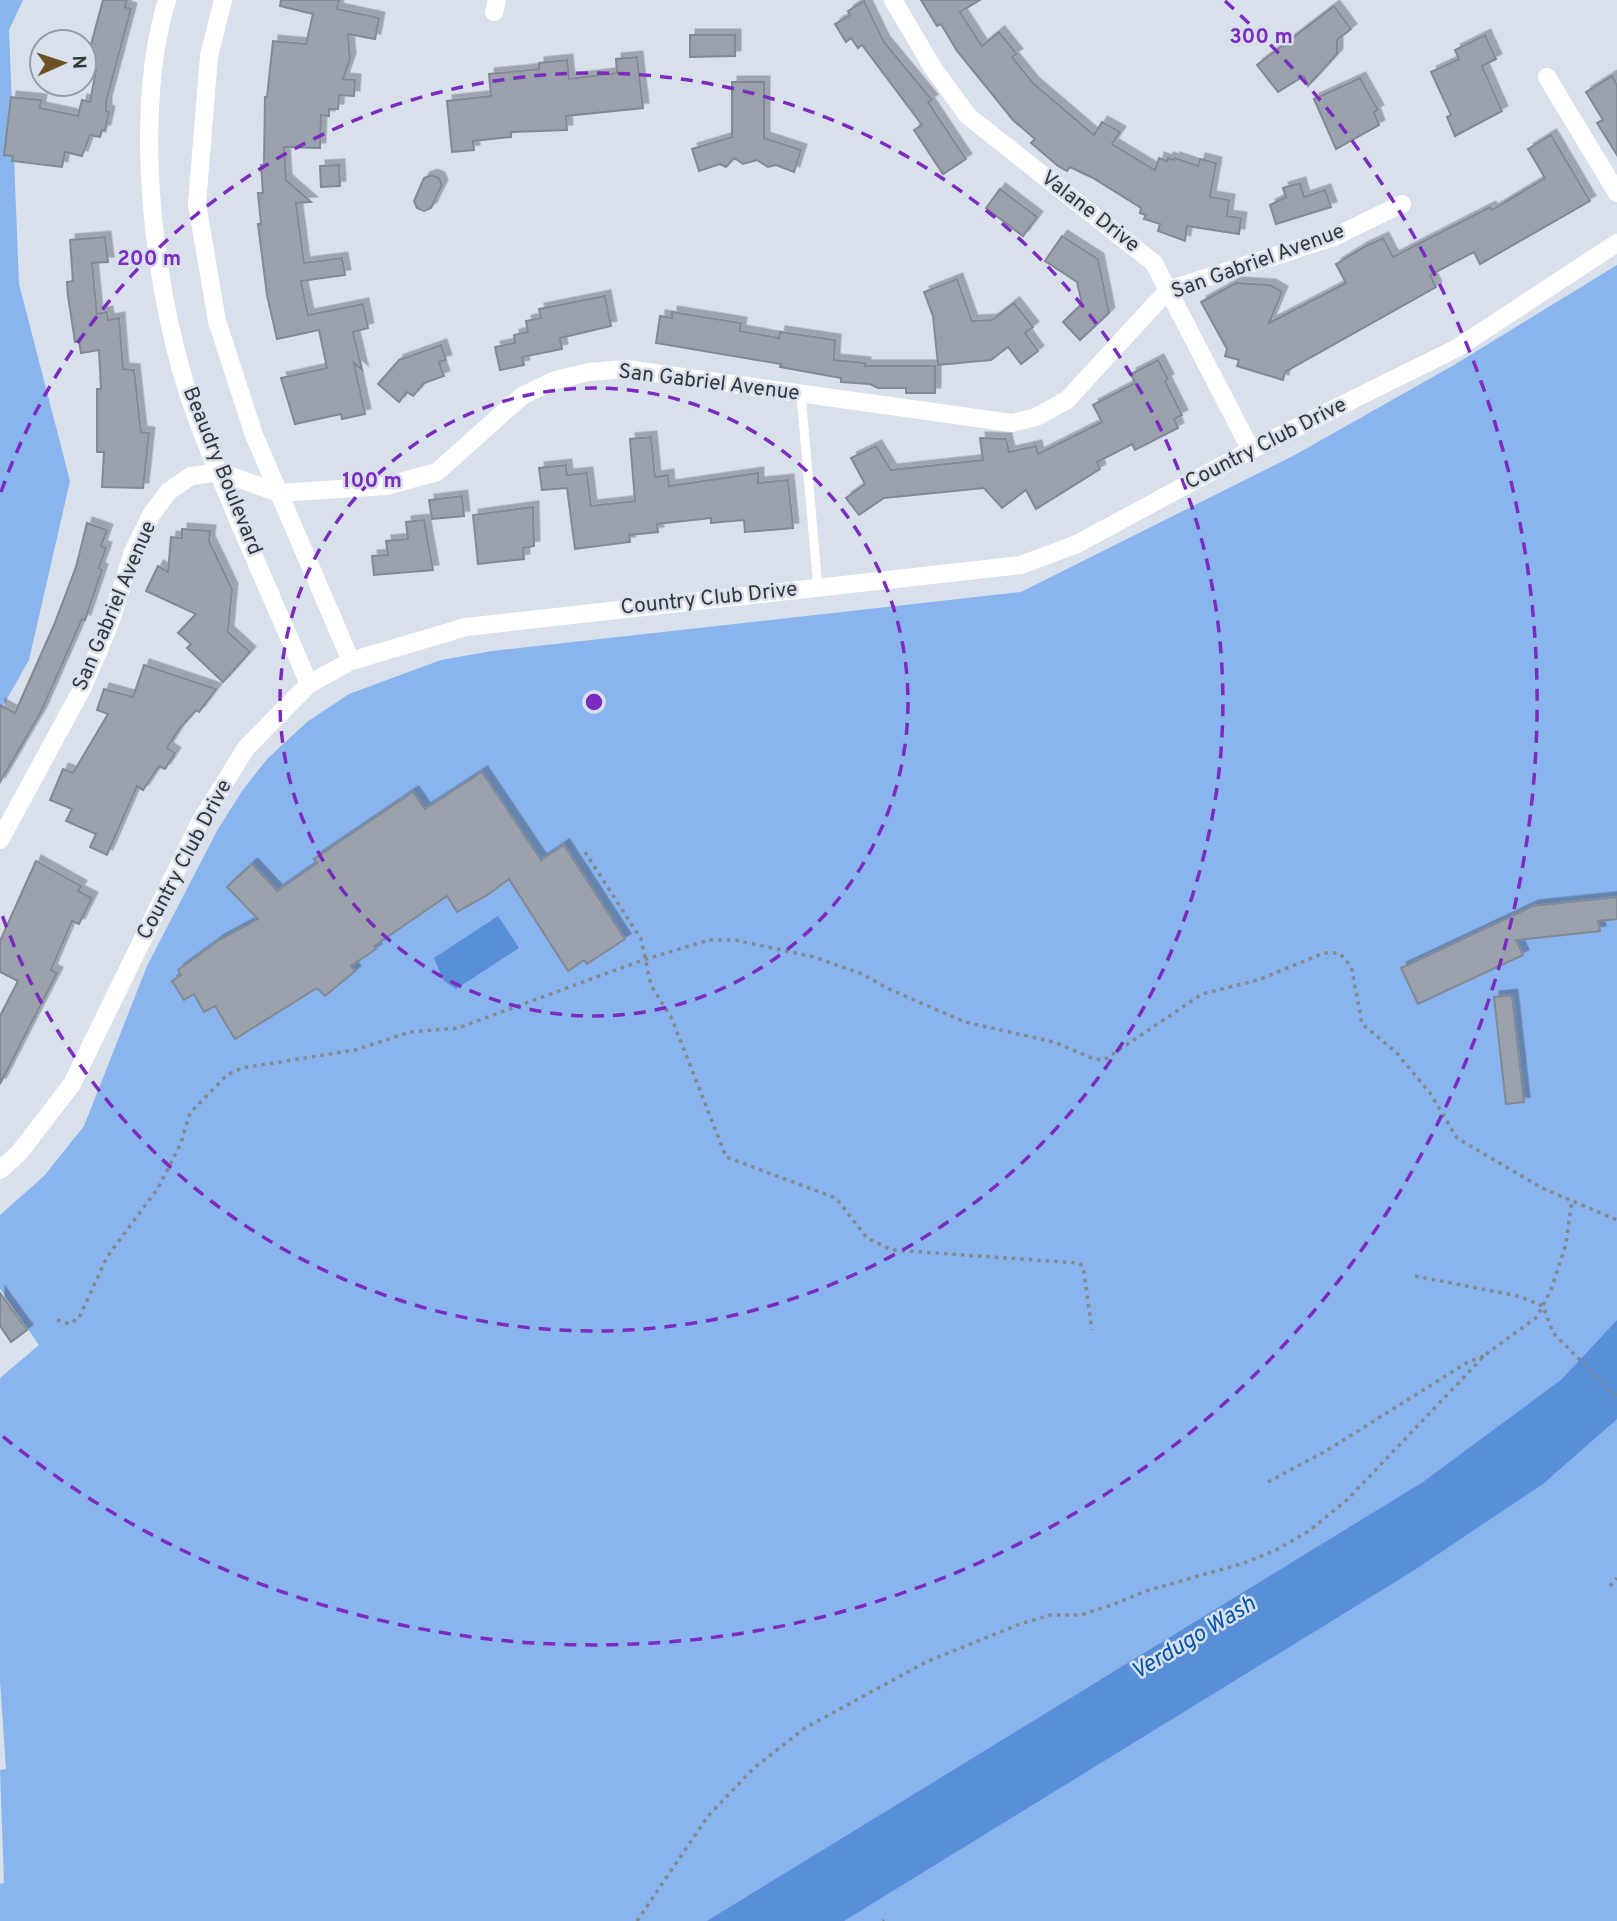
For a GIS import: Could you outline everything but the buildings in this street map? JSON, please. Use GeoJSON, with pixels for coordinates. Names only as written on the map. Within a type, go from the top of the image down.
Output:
{"type":"FeatureCollection","features":[{"type":"Feature","properties":{"kind":"street","name":"Beaudry Boulevard"},"geometry":{"type":"LineString","coordinates":[[167,0],[151,89],[148,174],[164,284],[179,357],[197,418],[309,684]]}},
{"type":"Feature","properties":{"kind":"street","name":"Beaudry Boulevard"},"geometry":{"type":"LineString","coordinates":[[223,0],[209,56],[197,204],[217,321],[254,435],[351,661]]}},
{"type":"Feature","properties":{"kind":"street","name":"Valane Drive"},"geometry":{"type":"LineString","coordinates":[[893,0],[933,68],[968,116],[1154,263],[1251,450]]}},
{"type":"Feature","properties":{"kind":"street"},"geometry":{"type":"LineString","coordinates":[[1547,77],[1617,193]]}},
{"type":"Feature","properties":{"kind":"street","name":"San Gabriel Avenue"},"geometry":{"type":"LineString","coordinates":[[0,840],[82,689],[109,626],[133,552],[151,515],[169,491],[191,476],[220,472],[279,493],[386,486],[438,472],[522,396],[555,380],[589,372],[626,369],[1012,423],[1036,417],[1067,400],[1168,290],[1334,237],[1402,204]]}},
{"type":"Feature","properties":{"kind":"street","name":"Country Club Drive"},"geometry":{"type":"LineString","coordinates":[[0,1170],[19,1153],[72,1084],[200,822],[246,748],[309,684],[351,661],[466,626],[1021,565],[1077,544],[1251,450],[1457,348],[1617,243]]}},
{"type":"Feature","properties":{"kind":"lane"},"geometry":{"type":"LineString","coordinates":[[801,395],[818,588]]}},
{"type":"Feature","properties":{"kind":"path"},"geometry":{"type":"LineString","coordinates":[[585,852],[641,939],[643,960],[652,985],[672,1019],[698,1078],[726,1157],[836,1198],[867,1238],[891,1250],[1078,1263],[1083,1266],[1092,1330]]}},
{"type":"Feature","properties":{"kind":"path"},"geometry":{"type":"LineString","coordinates":[[57,1320],[69,1324],[79,1318],[107,1256],[158,1188],[181,1143],[190,1113],[228,1075],[242,1068],[364,1047],[410,1032],[458,1028],[643,960],[709,940],[735,940],[778,947],[850,969],[965,1022],[1054,1042],[1094,1059],[1104,1060],[1202,994],[1258,981],[1324,953],[1338,953],[1345,958],[1352,970],[1362,1024],[1396,1052],[1430,1093],[1457,1138],[1542,1188],[1617,1220]]}},
{"type":"Feature","properties":{"kind":"path"},"geometry":{"type":"LineString","coordinates":[[637,1921],[708,1816],[754,1768],[805,1728],[926,1662],[1020,1624],[1050,1615],[1081,1615],[1276,1550],[1309,1531],[1348,1499],[1485,1356],[1537,1317],[1566,1244],[1572,1200]]}},
{"type":"Feature","properties":{"kind":"path"},"geometry":{"type":"LineString","coordinates":[[1415,1276],[1518,1296],[1543,1306],[1553,1333],[1578,1355],[1617,1397]]}},
{"type":"Feature","properties":{"kind":"path"},"geometry":{"type":"LineString","coordinates":[[1268,1482],[1326,1451],[1468,1362],[1485,1356]]}},
{"type":"Feature","properties":{"kind":"path"},"geometry":{"type":"LineString","coordinates":[[1610,1586],[1617,1578]]}},
{"type":"Feature","properties":{"kind":"shaded area"},"geometry":{"type":"Polygon","coordinates":[[[0,0],[23,0],[9,30],[19,284],[70,481],[29,660],[0,711],[0,0]]]}},
{"type":"Feature","properties":{"kind":"shaded area"},"geometry":{"type":"Polygon","coordinates":[[[1617,265],[1617,1921],[0,1921],[0,1884],[4,1883],[0,1770],[6,1769],[0,1681],[0,1378],[39,1345],[0,1289],[0,1215],[44,1176],[84,1126],[147,966],[218,829],[242,791],[267,759],[307,722],[349,694],[441,660],[492,651],[1021,592],[1293,456],[1454,365],[1617,265]]]}},
{"type":"Feature","properties":{"kind":"water"},"geometry":{"type":"Polygon","coordinates":[[[498,916],[519,948],[456,989],[443,980],[434,958],[498,916]]]}},
{"type":"Feature","properties":{"kind":"water","name":"Verdugo Wash"},"geometry":{"type":"Polygon","coordinates":[[[1617,1320],[1617,1419],[1543,1484],[1413,1571],[844,1921],[707,1921],[1423,1482],[1562,1379],[1617,1320]]]}}]}
